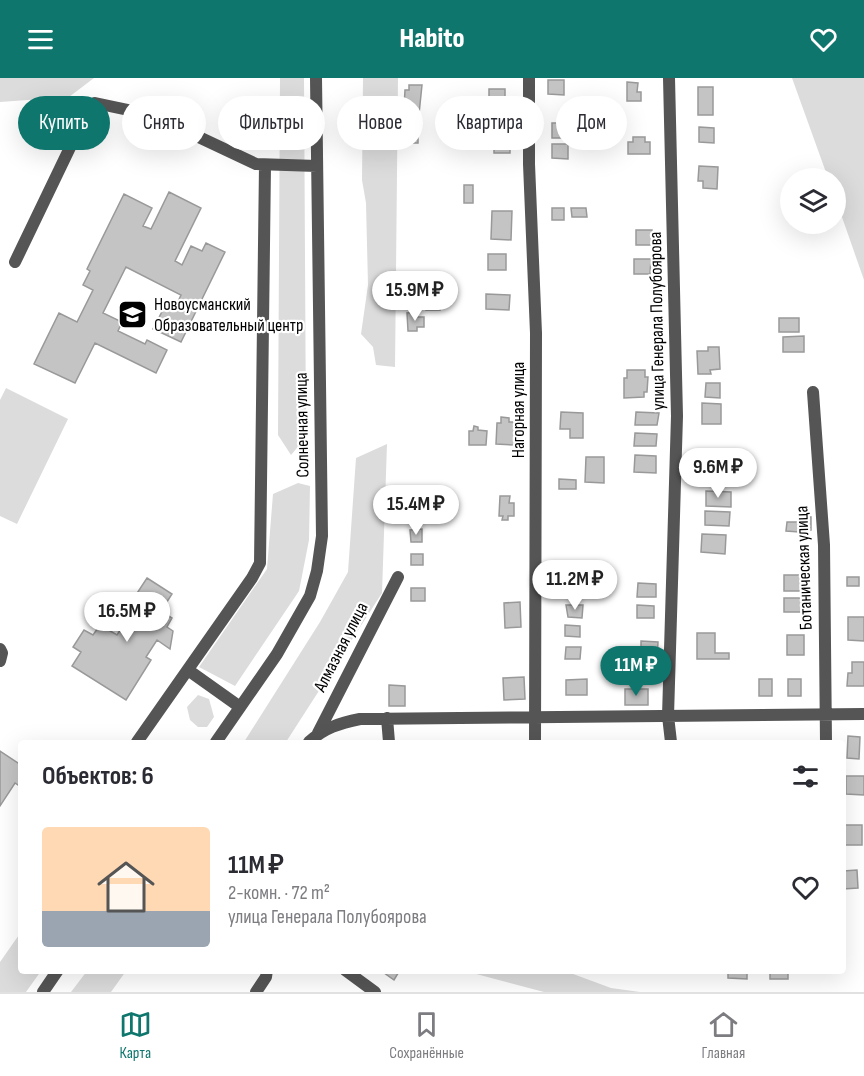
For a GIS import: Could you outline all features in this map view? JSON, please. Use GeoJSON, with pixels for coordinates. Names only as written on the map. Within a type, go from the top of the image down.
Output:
{"type":"FeatureCollection","features":[{"type":"Feature","properties":{"kind":"street","name":"Солнечная улица"},"geometry":{"type":"LineString","coordinates":[[217,740],[294,626],[310,596],[317,571],[322,536],[316,78]]}},
{"type":"Feature","properties":{"kind":"street","name":"Нагорная улица"},"geometry":{"type":"LineString","coordinates":[[529,78],[529,164],[536,333],[535,740]]}},
{"type":"Feature","properties":{"kind":"street","name":"улица Генерала Полубоярова"},"geometry":{"type":"LineString","coordinates":[[669,78],[677,416],[668,716],[671,740]]}},
{"type":"Feature","properties":{"kind":"street"},"geometry":{"type":"LineString","coordinates":[[15,262],[89,108],[95,103],[152,115],[247,161],[266,165],[317,166]]}},
{"type":"Feature","properties":{"kind":"street"},"geometry":{"type":"LineString","coordinates":[[138,740],[252,578],[260,563],[266,165]]}},
{"type":"Feature","properties":{"kind":"street","name":"Ботаническая улица"},"geometry":{"type":"LineString","coordinates":[[813,392],[824,546],[826,740]]}},
{"type":"Feature","properties":{"kind":"street","name":"Алмазная улица"},"geometry":{"type":"LineString","coordinates":[[313,738],[398,577]]}},
{"type":"Feature","properties":{"kind":"street"},"geometry":{"type":"LineString","coordinates":[[0,649],[2,653],[0,661]]}},
{"type":"Feature","properties":{"kind":"street"},"geometry":{"type":"LineString","coordinates":[[188,670],[240,707]]}},
{"type":"Feature","properties":{"kind":"street"},"geometry":{"type":"LineString","coordinates":[[313,738],[336,724],[360,719],[864,714]]}},
{"type":"Feature","properties":{"kind":"street"},"geometry":{"type":"LineString","coordinates":[[387,718],[389,740]]}},
{"type":"Feature","properties":{"kind":"street"},"geometry":{"type":"LineString","coordinates":[[43,992],[55,974]]}},
{"type":"Feature","properties":{"kind":"street"},"geometry":{"type":"LineString","coordinates":[[256,992],[266,974]]}},
{"type":"Feature","properties":{"kind":"street"},"geometry":{"type":"LineString","coordinates":[[350,974],[375,992]]}},
{"type":"Feature","properties":{"kind":"shaded area"},"geometry":{"type":"Polygon","coordinates":[[[0,78],[94,78],[70,96],[18,96],[18,101],[0,102],[0,78]]]}},
{"type":"Feature","properties":{"kind":"shaded area"},"geometry":{"type":"Polygon","coordinates":[[[280,78],[304,78],[304,96],[280,96],[280,78]]]}},
{"type":"Feature","properties":{"kind":"shaded area"},"geometry":{"type":"Polygon","coordinates":[[[363,78],[398,78],[398,96],[363,96],[363,78]]]}},
{"type":"Feature","properties":{"kind":"shaded area"},"geometry":{"type":"Polygon","coordinates":[[[792,78],[864,78],[864,280],[846,229],[846,168],[824,168],[792,78]]]}},
{"type":"Feature","properties":{"kind":"shaded area"},"geometry":{"type":"Polygon","coordinates":[[[280,150],[304,150],[306,437],[291,455],[278,435],[280,150]]]}},
{"type":"Feature","properties":{"kind":"shaded area"},"geometry":{"type":"Polygon","coordinates":[[[362,150],[397,150],[395,367],[376,365],[373,347],[361,334],[368,285],[366,203],[362,180],[362,150]]]}},
{"type":"Feature","properties":{"kind":"shaded area"},"geometry":{"type":"Polygon","coordinates":[[[6,388],[68,419],[17,524],[0,516],[0,400],[6,388]]]}},
{"type":"Feature","properties":{"kind":"shaded area"},"geometry":{"type":"Polygon","coordinates":[[[387,444],[382,593],[287,740],[245,740],[320,622],[348,572],[356,458],[387,444]]]}},
{"type":"Feature","properties":{"kind":"shaded area"},"geometry":{"type":"Polygon","coordinates":[[[298,483],[310,486],[309,540],[299,591],[235,686],[199,667],[267,569],[273,494],[298,483]]]}},
{"type":"Feature","properties":{"kind":"shaded area"},"geometry":{"type":"Polygon","coordinates":[[[198,695],[209,699],[214,717],[207,727],[198,727],[190,720],[187,707],[198,695]]]}},
{"type":"Feature","properties":{"kind":"shaded area"},"geometry":{"type":"Polygon","coordinates":[[[18,936],[18,974],[39,974],[26,992],[0,992],[0,962],[18,936]]]}},
{"type":"Feature","properties":{"kind":"shaded area"},"geometry":{"type":"Polygon","coordinates":[[[85,974],[124,974],[111,992],[71,992],[85,974]]]}},
{"type":"Feature","properties":{"kind":"shaded area"},"geometry":{"type":"Polygon","coordinates":[[[476,974],[573,974],[611,988],[640,992],[544,992],[476,974]]]}},
{"type":"Feature","properties":{"kind":"building"},"geometry":{"type":"Polygon","coordinates":[[[548,80],[564,80],[564,95],[548,94],[548,80]]]}},
{"type":"Feature","properties":{"kind":"building"},"geometry":{"type":"Polygon","coordinates":[[[627,82],[638,83],[637,92],[641,92],[641,101],[627,101],[627,82]]]}},
{"type":"Feature","properties":{"kind":"building"},"geometry":{"type":"Polygon","coordinates":[[[409,85],[422,85],[421,96],[405,96],[405,90],[409,90],[409,85]]]}},
{"type":"Feature","properties":{"kind":"building"},"geometry":{"type":"Polygon","coordinates":[[[698,87],[713,87],[713,115],[698,115],[698,87]]]}},
{"type":"Feature","properties":{"kind":"building"},"geometry":{"type":"Polygon","coordinates":[[[489,89],[505,89],[505,96],[489,96],[489,89]]]}},
{"type":"Feature","properties":{"kind":"building"},"geometry":{"type":"Polygon","coordinates":[[[552,123],[556,123],[556,138],[552,138],[552,123]]]}},
{"type":"Feature","properties":{"kind":"building"},"geometry":{"type":"Polygon","coordinates":[[[699,127],[714,128],[714,143],[699,142],[699,127]]]}},
{"type":"Feature","properties":{"kind":"building"},"geometry":{"type":"Polygon","coordinates":[[[633,137],[645,137],[645,142],[650,142],[650,154],[628,154],[628,142],[633,142],[633,137]]]}},
{"type":"Feature","properties":{"kind":"building"},"geometry":{"type":"Polygon","coordinates":[[[552,144],[556,144],[556,150],[568,150],[568,159],[552,158],[552,144]]]}},
{"type":"Feature","properties":{"kind":"building"},"geometry":{"type":"Polygon","coordinates":[[[494,150],[510,150],[510,153],[494,153],[494,150]]]}},
{"type":"Feature","properties":{"kind":"building"},"geometry":{"type":"Polygon","coordinates":[[[699,166],[718,167],[717,189],[703,188],[703,181],[698,181],[699,166]]]}},
{"type":"Feature","properties":{"kind":"building"},"geometry":{"type":"Polygon","coordinates":[[[464,185],[473,185],[473,203],[464,203],[464,185]]]}},
{"type":"Feature","properties":{"kind":"building"},"geometry":{"type":"Polygon","coordinates":[[[169,192],[201,208],[175,261],[182,265],[191,246],[202,251],[206,243],[225,252],[181,342],[153,329],[166,304],[175,308],[181,295],[126,267],[103,313],[122,322],[118,331],[145,344],[147,340],[167,350],[156,373],[95,343],[75,383],[34,364],[59,313],[77,322],[93,290],[83,285],[90,271],[87,269],[124,194],[152,208],[143,226],[151,229],[169,192]]]}},
{"type":"Feature","properties":{"kind":"building"},"geometry":{"type":"Polygon","coordinates":[[[552,208],[564,208],[564,220],[552,220],[552,208]]]}},
{"type":"Feature","properties":{"kind":"building"},"geometry":{"type":"Polygon","coordinates":[[[571,208],[586,208],[587,217],[572,217],[571,208]]]}},
{"type":"Feature","properties":{"kind":"building"},"geometry":{"type":"Polygon","coordinates":[[[492,211],[512,211],[511,240],[491,239],[492,211]]]}},
{"type":"Feature","properties":{"kind":"building"},"geometry":{"type":"Polygon","coordinates":[[[636,230],[652,230],[652,245],[636,245],[636,230]]]}},
{"type":"Feature","properties":{"kind":"building"},"geometry":{"type":"Polygon","coordinates":[[[488,254],[506,254],[506,270],[488,270],[488,254]]]}},
{"type":"Feature","properties":{"kind":"building"},"geometry":{"type":"Polygon","coordinates":[[[634,259],[651,259],[650,274],[634,274],[634,259]]]}},
{"type":"Feature","properties":{"kind":"building"},"geometry":{"type":"Polygon","coordinates":[[[427,294],[441,294],[440,310],[426,310],[427,294]]]}},
{"type":"Feature","properties":{"kind":"building"},"geometry":{"type":"Polygon","coordinates":[[[486,294],[510,295],[509,310],[486,309],[486,294]]]}},
{"type":"Feature","properties":{"kind":"building"},"geometry":{"type":"Polygon","coordinates":[[[417,312],[417,317],[424,317],[424,327],[417,327],[417,331],[408,331],[407,313],[417,312]]]}},
{"type":"Feature","properties":{"kind":"building"},"geometry":{"type":"Polygon","coordinates":[[[779,318],[799,318],[799,332],[779,332],[779,318]]]}},
{"type":"Feature","properties":{"kind":"building"},"geometry":{"type":"Polygon","coordinates":[[[804,336],[804,352],[783,352],[783,337],[804,336]]]}},
{"type":"Feature","properties":{"kind":"building"},"geometry":{"type":"Polygon","coordinates":[[[708,347],[719,347],[720,369],[710,370],[711,374],[698,374],[697,351],[708,351],[708,347]]]}},
{"type":"Feature","properties":{"kind":"building"},"geometry":{"type":"Polygon","coordinates":[[[627,370],[645,370],[645,377],[648,377],[647,392],[644,392],[644,397],[624,398],[624,378],[627,378],[627,370]]]}},
{"type":"Feature","properties":{"kind":"building"},"geometry":{"type":"Polygon","coordinates":[[[706,383],[720,383],[720,398],[705,397],[706,383]]]}},
{"type":"Feature","properties":{"kind":"building"},"geometry":{"type":"Polygon","coordinates":[[[702,403],[721,404],[721,424],[702,424],[702,403]]]}},
{"type":"Feature","properties":{"kind":"building"},"geometry":{"type":"Polygon","coordinates":[[[561,412],[583,413],[583,438],[570,438],[570,429],[560,429],[561,412]]]}},
{"type":"Feature","properties":{"kind":"building"},"geometry":{"type":"Polygon","coordinates":[[[636,412],[659,413],[657,425],[635,425],[636,412]]]}},
{"type":"Feature","properties":{"kind":"building"},"geometry":{"type":"Polygon","coordinates":[[[501,417],[509,418],[509,422],[515,422],[514,445],[496,444],[497,423],[501,423],[501,417]]]}},
{"type":"Feature","properties":{"kind":"building"},"geometry":{"type":"Polygon","coordinates":[[[474,426],[478,427],[478,430],[487,431],[486,445],[469,445],[469,431],[473,431],[474,426]]]}},
{"type":"Feature","properties":{"kind":"building"},"geometry":{"type":"Polygon","coordinates":[[[635,433],[657,434],[656,446],[634,446],[635,433]]]}},
{"type":"Feature","properties":{"kind":"building"},"geometry":{"type":"Polygon","coordinates":[[[635,455],[656,456],[656,473],[634,472],[635,455]]]}},
{"type":"Feature","properties":{"kind":"building"},"geometry":{"type":"Polygon","coordinates":[[[586,457],[604,457],[604,483],[585,482],[586,457]]]}},
{"type":"Feature","properties":{"kind":"building"},"geometry":{"type":"Polygon","coordinates":[[[559,479],[576,480],[576,489],[559,489],[559,479]]]}},
{"type":"Feature","properties":{"kind":"building"},"geometry":{"type":"Polygon","coordinates":[[[706,491],[731,492],[731,507],[706,506],[706,491]]]}},
{"type":"Feature","properties":{"kind":"building"},"geometry":{"type":"Polygon","coordinates":[[[500,496],[510,496],[509,503],[514,503],[514,516],[508,516],[508,520],[502,520],[503,516],[499,516],[500,496]]]}},
{"type":"Feature","properties":{"kind":"building"},"geometry":{"type":"Polygon","coordinates":[[[705,511],[730,512],[729,526],[705,525],[705,511]]]}},
{"type":"Feature","properties":{"kind":"building"},"geometry":{"type":"Polygon","coordinates":[[[801,517],[811,517],[811,530],[801,530],[801,517]]]}},
{"type":"Feature","properties":{"kind":"building"},"geometry":{"type":"Polygon","coordinates":[[[787,522],[799,522],[799,532],[786,531],[787,522]]]}},
{"type":"Feature","properties":{"kind":"building"},"geometry":{"type":"Polygon","coordinates":[[[422,529],[422,542],[411,542],[410,530],[422,529]]]}},
{"type":"Feature","properties":{"kind":"building"},"geometry":{"type":"Polygon","coordinates":[[[702,534],[726,535],[725,554],[701,552],[702,534]]]}},
{"type":"Feature","properties":{"kind":"building"},"geometry":{"type":"Polygon","coordinates":[[[411,554],[423,554],[423,565],[411,565],[411,554]]]}},
{"type":"Feature","properties":{"kind":"building"},"geometry":{"type":"Polygon","coordinates":[[[784,575],[803,575],[803,591],[784,591],[784,575]]]}},
{"type":"Feature","properties":{"kind":"building"},"geometry":{"type":"Polygon","coordinates":[[[847,577],[859,577],[859,586],[847,586],[847,577]]]}},
{"type":"Feature","properties":{"kind":"building"},"geometry":{"type":"Polygon","coordinates":[[[147,578],[172,594],[161,611],[172,618],[167,627],[173,631],[170,649],[157,640],[146,657],[151,660],[126,700],[72,666],[81,652],[73,647],[84,630],[93,635],[100,625],[117,635],[129,616],[124,613],[147,578]]]}},
{"type":"Feature","properties":{"kind":"building"},"geometry":{"type":"Polygon","coordinates":[[[638,583],[656,584],[656,597],[637,597],[638,583]]]}},
{"type":"Feature","properties":{"kind":"building"},"geometry":{"type":"Polygon","coordinates":[[[566,584],[583,584],[583,595],[568,595],[566,584]]]}},
{"type":"Feature","properties":{"kind":"building"},"geometry":{"type":"Polygon","coordinates":[[[411,588],[425,588],[425,601],[411,601],[411,588]]]}},
{"type":"Feature","properties":{"kind":"building"},"geometry":{"type":"Polygon","coordinates":[[[784,598],[803,598],[803,612],[784,612],[784,598]]]}},
{"type":"Feature","properties":{"kind":"building"},"geometry":{"type":"Polygon","coordinates":[[[520,602],[521,627],[505,628],[504,603],[520,602]]]}},
{"type":"Feature","properties":{"kind":"building"},"geometry":{"type":"Polygon","coordinates":[[[566,605],[583,605],[582,618],[568,617],[566,605]]]}},
{"type":"Feature","properties":{"kind":"building"},"geometry":{"type":"Polygon","coordinates":[[[637,605],[654,606],[654,618],[637,618],[637,605]]]}},
{"type":"Feature","properties":{"kind":"building"},"geometry":{"type":"Polygon","coordinates":[[[848,617],[864,617],[864,641],[848,640],[848,617]]]}},
{"type":"Feature","properties":{"kind":"building"},"geometry":{"type":"Polygon","coordinates":[[[565,625],[580,626],[580,637],[565,636],[565,625]]]}},
{"type":"Feature","properties":{"kind":"building"},"geometry":{"type":"Polygon","coordinates":[[[697,633],[715,633],[715,653],[729,653],[729,659],[697,659],[697,633]]]}},
{"type":"Feature","properties":{"kind":"building"},"geometry":{"type":"Polygon","coordinates":[[[787,635],[804,635],[804,655],[787,655],[787,635]]]}},
{"type":"Feature","properties":{"kind":"building"},"geometry":{"type":"Polygon","coordinates":[[[641,641],[658,642],[657,660],[641,660],[641,641]]]}},
{"type":"Feature","properties":{"kind":"building"},"geometry":{"type":"Polygon","coordinates":[[[566,647],[581,647],[580,659],[565,659],[566,647]]]}},
{"type":"Feature","properties":{"kind":"building"},"geometry":{"type":"Polygon","coordinates":[[[852,662],[864,662],[864,686],[847,686],[848,673],[852,673],[852,662]]]}},
{"type":"Feature","properties":{"kind":"building"},"geometry":{"type":"Polygon","coordinates":[[[524,677],[525,699],[504,700],[503,678],[524,677]]]}},
{"type":"Feature","properties":{"kind":"building"},"geometry":{"type":"Polygon","coordinates":[[[587,679],[587,695],[566,695],[566,680],[587,679]]]}},
{"type":"Feature","properties":{"kind":"building"},"geometry":{"type":"Polygon","coordinates":[[[759,679],[772,679],[772,696],[759,696],[759,679]]]}},
{"type":"Feature","properties":{"kind":"building"},"geometry":{"type":"Polygon","coordinates":[[[788,679],[801,679],[801,696],[788,696],[788,679]]]}},
{"type":"Feature","properties":{"kind":"building"},"geometry":{"type":"Polygon","coordinates":[[[389,685],[405,686],[405,706],[389,706],[389,685]]]}},
{"type":"Feature","properties":{"kind":"building"},"geometry":{"type":"Polygon","coordinates":[[[625,689],[648,689],[648,705],[625,705],[625,689]]]}},
{"type":"Feature","properties":{"kind":"building"},"geometry":{"type":"Polygon","coordinates":[[[848,736],[860,737],[859,759],[847,758],[848,736]]]}},
{"type":"Feature","properties":{"kind":"building"},"geometry":{"type":"Polygon","coordinates":[[[0,751],[18,763],[18,785],[15,783],[0,806],[0,751]]]}},
{"type":"Feature","properties":{"kind":"building"},"geometry":{"type":"Polygon","coordinates":[[[846,776],[864,776],[864,795],[846,794],[846,776]]]}},
{"type":"Feature","properties":{"kind":"building"},"geometry":{"type":"Polygon","coordinates":[[[846,825],[862,825],[862,845],[846,845],[846,825]]]}},
{"type":"Feature","properties":{"kind":"building"},"geometry":{"type":"Polygon","coordinates":[[[857,870],[858,888],[846,889],[846,871],[857,870]]]}},
{"type":"Feature","properties":{"kind":"building"},"geometry":{"type":"Polygon","coordinates":[[[386,974],[398,974],[394,980],[386,974]]]}},
{"type":"Feature","properties":{"kind":"building"},"geometry":{"type":"Polygon","coordinates":[[[728,974],[747,974],[747,979],[728,978],[728,974]]]}},
{"type":"Feature","properties":{"kind":"building"},"geometry":{"type":"Polygon","coordinates":[[[770,974],[788,974],[788,979],[770,979],[770,974]]]}},
{"type":"Feature","properties":{"kind":"place","name":"Новоусманский Образовательный центр"},"geometry":{"type":"Point","coordinates":[133,314]}}]}
